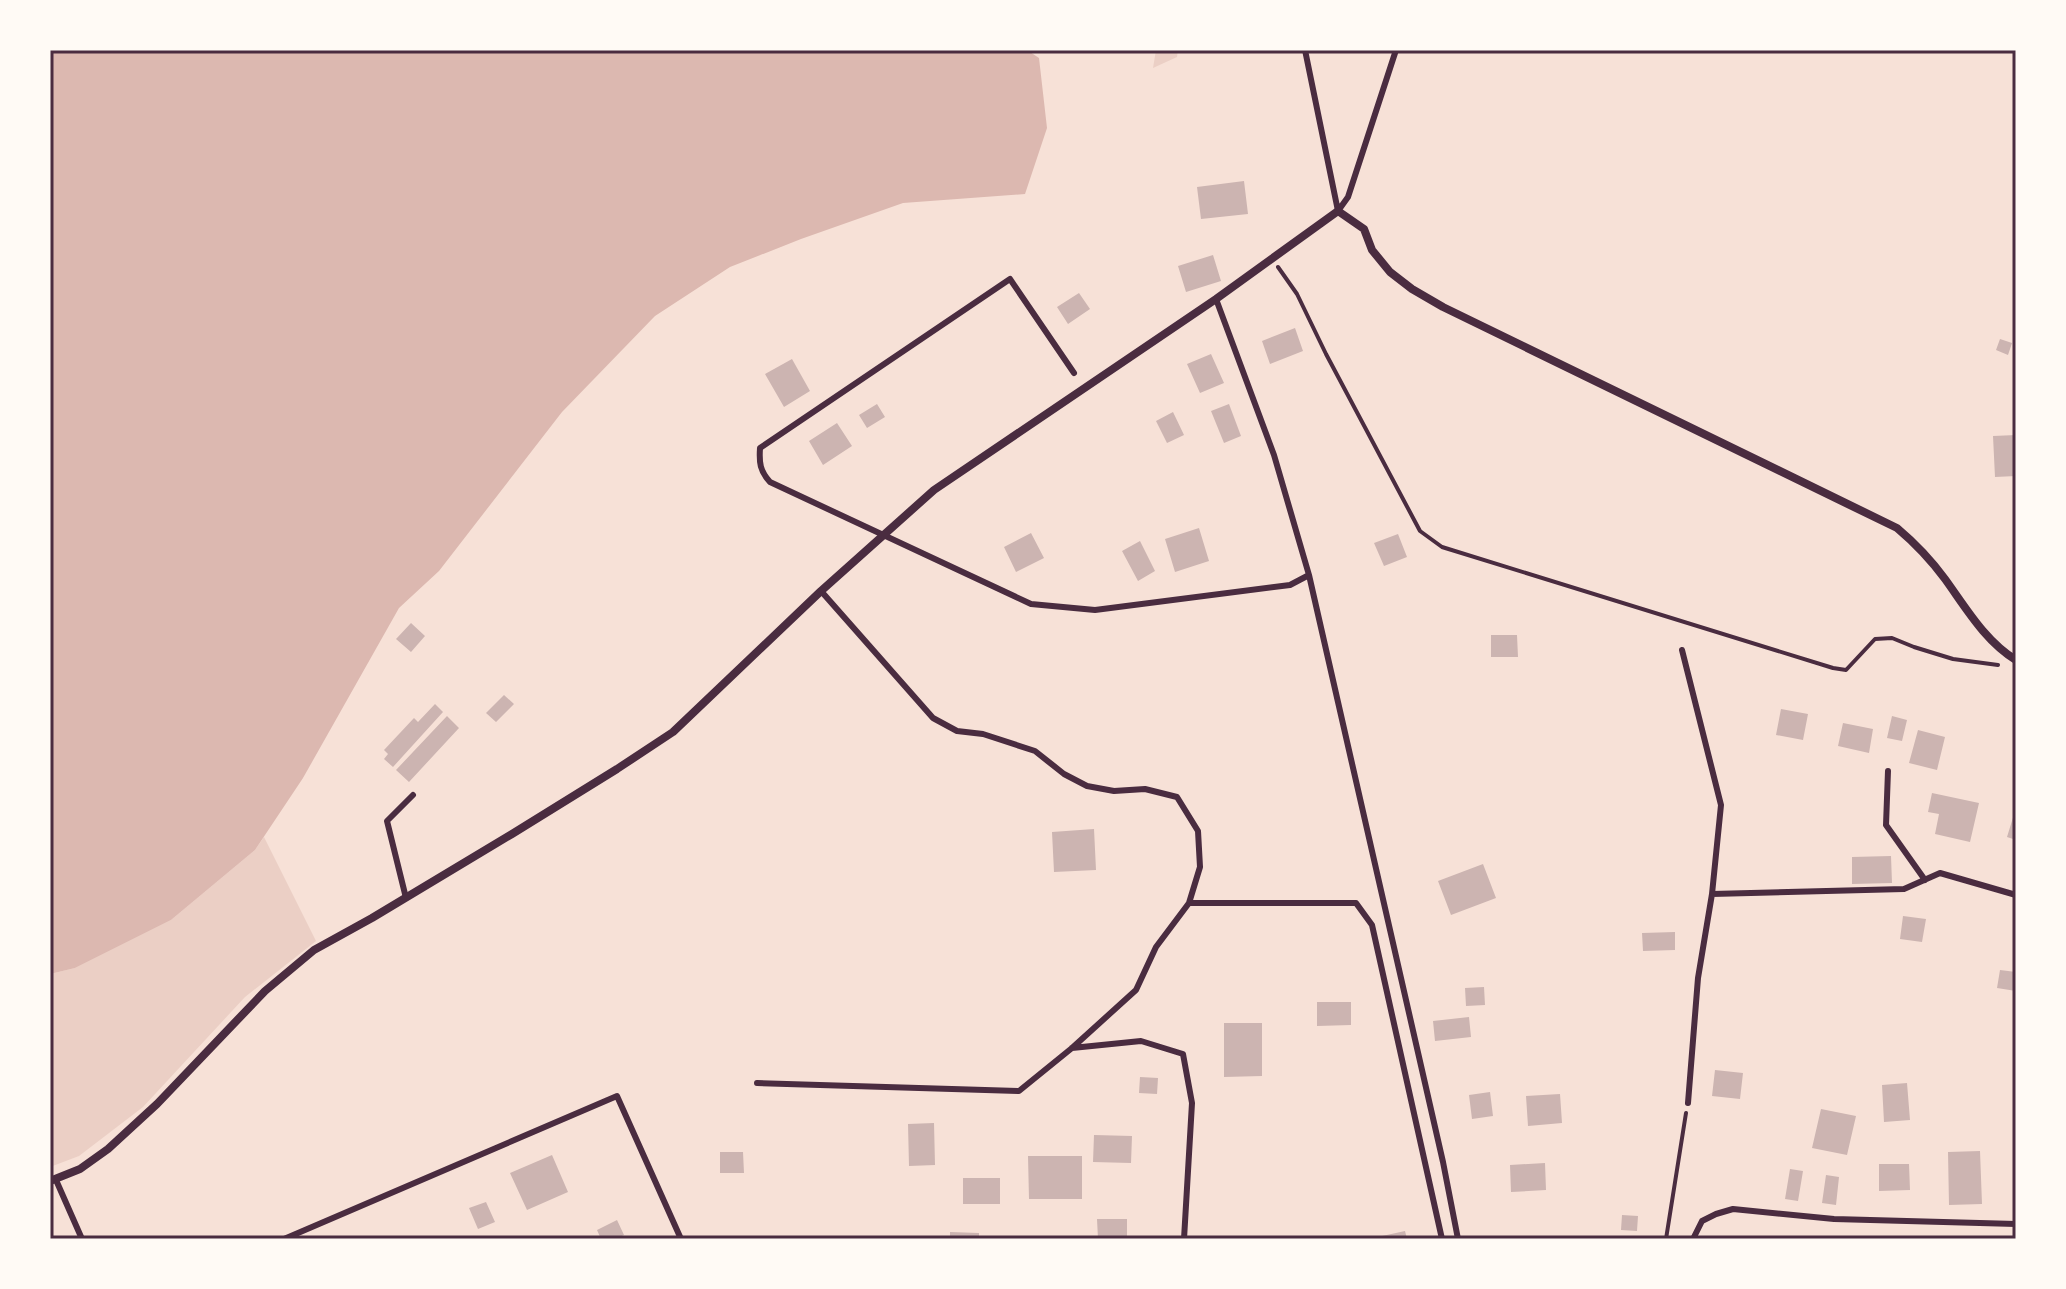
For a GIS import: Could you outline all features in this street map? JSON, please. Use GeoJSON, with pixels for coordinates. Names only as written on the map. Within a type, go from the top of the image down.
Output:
{"type":"FeatureCollection","features":[{"type":"Feature","properties":{"kind":"street"},"geometry":{"type":"LineString","coordinates":[[53,1181],[80,1169],[108,1149],[157,1104],[265,991],[314,950],[406,898],[673,732],[821,591],[934,490],[1216,299],[1338,211],[1364,229],[1372,250],[1390,272],[1412,289],[1457,314],[1897,528],[1920,548],[1984,632],[2004,653],[2016,660]]}},
{"type":"Feature","properties":{"kind":"lane"},"geometry":{"type":"LineString","coordinates":[[1305,50],[1338,211]]}},
{"type":"Feature","properties":{"kind":"lane"},"geometry":{"type":"LineString","coordinates":[[1338,211],[1348,197],[1396,50]]}},
{"type":"Feature","properties":{"kind":"lane"},"geometry":{"type":"LineString","coordinates":[[1074,373],[1010,279],[760,448],[762,472],[770,482],[1031,604],[1095,610],[1290,585],[1309,575]]}},
{"type":"Feature","properties":{"kind":"lane"},"geometry":{"type":"LineString","coordinates":[[1216,299],[1274,455],[1309,575],[1458,1239]]}},
{"type":"Feature","properties":{"kind":"lane"},"geometry":{"type":"LineString","coordinates":[[757,1083],[1019,1091],[1136,990],[1156,947],[1189,903],[1200,867],[1198,831],[1177,797],[1145,789],[1114,791],[1087,786],[1064,774],[1035,751],[983,734],[957,731],[933,718],[821,591]]}},
{"type":"Feature","properties":{"kind":"lane"},"geometry":{"type":"LineString","coordinates":[[1682,650],[1721,805],[1712,894],[1698,978],[1688,1103]]}},
{"type":"Feature","properties":{"kind":"lane"},"geometry":{"type":"LineString","coordinates":[[1888,771],[1886,825],[1925,880]]}},
{"type":"Feature","properties":{"kind":"lane"},"geometry":{"type":"LineString","coordinates":[[406,898],[387,821],[413,795]]}},
{"type":"Feature","properties":{"kind":"lane"},"geometry":{"type":"LineString","coordinates":[[1712,894],[1904,889],[1940,873],[2016,895]]}},
{"type":"Feature","properties":{"kind":"lane"},"geometry":{"type":"LineString","coordinates":[[1189,903],[1356,903],[1372,925],[1442,1239]]}},
{"type":"Feature","properties":{"kind":"lane"},"geometry":{"type":"LineString","coordinates":[[1072,1048],[1141,1041],[1183,1054],[1192,1103],[1184,1239]]}},
{"type":"Feature","properties":{"kind":"lane"},"geometry":{"type":"LineString","coordinates":[[284,1239],[617,1096],[681,1239]]}},
{"type":"Feature","properties":{"kind":"lane"},"geometry":{"type":"LineString","coordinates":[[53,1181],[82,1239]]}},
{"type":"Feature","properties":{"kind":"lane"},"geometry":{"type":"LineString","coordinates":[[1693,1239],[1702,1221],[1733,1209],[1834,1219],[2016,1224]]}},
{"type":"Feature","properties":{"kind":"path"},"geometry":{"type":"LineString","coordinates":[[1273,259],[1297,294],[1420,531],[1442,547],[1833,668],[1846,670],[1875,639],[1892,638],[1953,659],[2002,666]]}},
{"type":"Feature","properties":{"kind":"path"},"geometry":{"type":"LineString","coordinates":[[1666,1239],[1688,1103]]}},
{"type":"Feature","properties":{"kind":"shaded area"},"geometry":{"type":"Polygon","coordinates":[[[50,50],[1027,50],[1039,58],[1047,128],[1025,194],[903,203],[730,267],[655,316],[562,412],[439,571],[399,608],[303,778],[255,850],[171,920],[75,968],[50,974],[50,50]]]}},
{"type":"Feature","properties":{"kind":"shaded area"},"geometry":{"type":"Polygon","coordinates":[[[1156,50],[1178,50],[1177,57],[1153,68],[1156,50]]]}},
{"type":"Feature","properties":{"kind":"shaded area"},"geometry":{"type":"Polygon","coordinates":[[[264,837],[316,941],[245,997],[143,1107],[79,1156],[50,1167],[50,974],[75,968],[171,920],[255,850],[264,837]]]}},
{"type":"Feature","properties":{"kind":"building"},"geometry":{"type":"Polygon","coordinates":[[[1244,181],[1248,214],[1201,219],[1197,187],[1244,181]]]}},
{"type":"Feature","properties":{"kind":"building"},"geometry":{"type":"Polygon","coordinates":[[[1213,255],[1221,281],[1186,292],[1178,266],[1213,255]]]}},
{"type":"Feature","properties":{"kind":"building"},"geometry":{"type":"Polygon","coordinates":[[[1079,293],[1090,309],[1068,324],[1057,307],[1079,293]]]}},
{"type":"Feature","properties":{"kind":"building"},"geometry":{"type":"Polygon","coordinates":[[[1295,328],[1303,351],[1270,364],[1262,341],[1295,328]]]}},
{"type":"Feature","properties":{"kind":"building"},"geometry":{"type":"Polygon","coordinates":[[[2000,339],[2012,343],[2008,355],[1996,350],[2000,339]]]}},
{"type":"Feature","properties":{"kind":"building"},"geometry":{"type":"Polygon","coordinates":[[[1211,354],[1224,383],[1200,393],[1187,364],[1211,354]]]}},
{"type":"Feature","properties":{"kind":"building"},"geometry":{"type":"Polygon","coordinates":[[[792,359],[810,391],[784,407],[765,374],[792,359]]]}},
{"type":"Feature","properties":{"kind":"building"},"geometry":{"type":"Polygon","coordinates":[[[877,404],[885,417],[867,428],[859,415],[877,404]]]}},
{"type":"Feature","properties":{"kind":"building"},"geometry":{"type":"Polygon","coordinates":[[[1229,404],[1241,436],[1224,443],[1211,411],[1229,404]]]}},
{"type":"Feature","properties":{"kind":"building"},"geometry":{"type":"Polygon","coordinates":[[[1173,412],[1184,435],[1167,443],[1156,421],[1173,412]]]}},
{"type":"Feature","properties":{"kind":"building"},"geometry":{"type":"Polygon","coordinates":[[[837,423],[852,446],[823,465],[809,441],[837,423]]]}},
{"type":"Feature","properties":{"kind":"building"},"geometry":{"type":"Polygon","coordinates":[[[2016,435],[2016,476],[1995,477],[1993,436],[2016,435]]]}},
{"type":"Feature","properties":{"kind":"building"},"geometry":{"type":"Polygon","coordinates":[[[1199,528],[1209,561],[1175,572],[1165,539],[1199,528]]]}},
{"type":"Feature","properties":{"kind":"building"},"geometry":{"type":"Polygon","coordinates":[[[1031,533],[1044,558],[1016,572],[1004,547],[1031,533]]]}},
{"type":"Feature","properties":{"kind":"building"},"geometry":{"type":"Polygon","coordinates":[[[1398,534],[1407,557],[1384,566],[1374,543],[1398,534]]]}},
{"type":"Feature","properties":{"kind":"building"},"geometry":{"type":"Polygon","coordinates":[[[1140,541],[1155,571],[1138,581],[1122,551],[1140,541]]]}},
{"type":"Feature","properties":{"kind":"building"},"geometry":{"type":"Polygon","coordinates":[[[411,623],[425,636],[411,652],[396,639],[411,623]]]}},
{"type":"Feature","properties":{"kind":"building"},"geometry":{"type":"Polygon","coordinates":[[[1491,635],[1517,635],[1518,657],[1491,657],[1491,635]]]}},
{"type":"Feature","properties":{"kind":"building"},"geometry":{"type":"Polygon","coordinates":[[[504,695],[514,704],[496,722],[486,713],[504,695]]]}},
{"type":"Feature","properties":{"kind":"building"},"geometry":{"type":"Polygon","coordinates":[[[435,704],[443,712],[393,767],[384,759],[388,754],[384,750],[414,718],[418,722],[435,704]]]}},
{"type":"Feature","properties":{"kind":"building"},"geometry":{"type":"Polygon","coordinates":[[[1781,709],[1808,714],[1803,740],[1776,735],[1781,709]]]}},
{"type":"Feature","properties":{"kind":"building"},"geometry":{"type":"Polygon","coordinates":[[[447,716],[459,728],[409,782],[396,770],[447,716]]]}},
{"type":"Feature","properties":{"kind":"building"},"geometry":{"type":"Polygon","coordinates":[[[1892,716],[1907,720],[1902,741],[1887,738],[1892,716]]]}},
{"type":"Feature","properties":{"kind":"building"},"geometry":{"type":"Polygon","coordinates":[[[1843,723],[1873,729],[1869,753],[1838,746],[1843,723]]]}},
{"type":"Feature","properties":{"kind":"building"},"geometry":{"type":"Polygon","coordinates":[[[1918,730],[1945,737],[1937,770],[1909,763],[1918,730]]]}},
{"type":"Feature","properties":{"kind":"building"},"geometry":{"type":"Polygon","coordinates":[[[1932,793],[1979,803],[1970,842],[1935,834],[1939,814],[1928,812],[1932,793]]]}},
{"type":"Feature","properties":{"kind":"building"},"geometry":{"type":"Polygon","coordinates":[[[2016,811],[2016,840],[2007,837],[2016,811]]]}},
{"type":"Feature","properties":{"kind":"building"},"geometry":{"type":"Polygon","coordinates":[[[1094,829],[1096,870],[1054,872],[1052,832],[1094,829]]]}},
{"type":"Feature","properties":{"kind":"building"},"geometry":{"type":"Polygon","coordinates":[[[1891,856],[1892,883],[1852,884],[1852,857],[1891,856]]]}},
{"type":"Feature","properties":{"kind":"building"},"geometry":{"type":"Polygon","coordinates":[[[1483,864],[1496,898],[1451,915],[1438,881],[1483,864]]]}},
{"type":"Feature","properties":{"kind":"building"},"geometry":{"type":"Polygon","coordinates":[[[1903,916],[1926,919],[1922,942],[1900,939],[1903,916]]]}},
{"type":"Feature","properties":{"kind":"building"},"geometry":{"type":"Polygon","coordinates":[[[1675,932],[1675,950],[1643,951],[1642,933],[1675,932]]]}},
{"type":"Feature","properties":{"kind":"building"},"geometry":{"type":"Polygon","coordinates":[[[2000,970],[2016,972],[2016,991],[1997,988],[2000,970]]]}},
{"type":"Feature","properties":{"kind":"building"},"geometry":{"type":"Polygon","coordinates":[[[1484,987],[1485,1005],[1466,1006],[1465,988],[1484,987]]]}},
{"type":"Feature","properties":{"kind":"building"},"geometry":{"type":"Polygon","coordinates":[[[1317,1002],[1351,1002],[1351,1025],[1317,1026],[1317,1002]]]}},
{"type":"Feature","properties":{"kind":"building"},"geometry":{"type":"Polygon","coordinates":[[[1469,1017],[1471,1037],[1435,1041],[1433,1021],[1469,1017]]]}},
{"type":"Feature","properties":{"kind":"building"},"geometry":{"type":"Polygon","coordinates":[[[1224,1023],[1262,1023],[1262,1076],[1224,1077],[1224,1023]]]}},
{"type":"Feature","properties":{"kind":"building"},"geometry":{"type":"Polygon","coordinates":[[[1715,1070],[1743,1073],[1740,1099],[1712,1096],[1715,1070]]]}},
{"type":"Feature","properties":{"kind":"building"},"geometry":{"type":"Polygon","coordinates":[[[1140,1077],[1158,1078],[1157,1094],[1139,1093],[1140,1077]]]}},
{"type":"Feature","properties":{"kind":"building"},"geometry":{"type":"Polygon","coordinates":[[[1907,1083],[1910,1120],[1884,1122],[1882,1085],[1907,1083]]]}},
{"type":"Feature","properties":{"kind":"building"},"geometry":{"type":"Polygon","coordinates":[[[1490,1092],[1493,1116],[1472,1119],[1469,1095],[1490,1092]]]}},
{"type":"Feature","properties":{"kind":"building"},"geometry":{"type":"Polygon","coordinates":[[[1560,1094],[1562,1123],[1528,1126],[1526,1096],[1560,1094]]]}},
{"type":"Feature","properties":{"kind":"building"},"geometry":{"type":"Polygon","coordinates":[[[1821,1109],[1856,1116],[1847,1155],[1812,1148],[1821,1109]]]}},
{"type":"Feature","properties":{"kind":"building"},"geometry":{"type":"Polygon","coordinates":[[[934,1123],[935,1165],[909,1166],[908,1124],[934,1123]]]}},
{"type":"Feature","properties":{"kind":"building"},"geometry":{"type":"Polygon","coordinates":[[[1094,1135],[1132,1136],[1131,1163],[1093,1162],[1094,1135]]]}},
{"type":"Feature","properties":{"kind":"building"},"geometry":{"type":"Polygon","coordinates":[[[1980,1151],[1982,1204],[1949,1205],[1948,1152],[1980,1151]]]}},
{"type":"Feature","properties":{"kind":"building"},"geometry":{"type":"Polygon","coordinates":[[[720,1152],[743,1152],[744,1173],[720,1173],[720,1152]]]}},
{"type":"Feature","properties":{"kind":"building"},"geometry":{"type":"Polygon","coordinates":[[[552,1155],[568,1192],[527,1210],[510,1173],[552,1155]]]}},
{"type":"Feature","properties":{"kind":"building"},"geometry":{"type":"Polygon","coordinates":[[[1028,1156],[1082,1156],[1082,1199],[1029,1199],[1028,1156]]]}},
{"type":"Feature","properties":{"kind":"building"},"geometry":{"type":"Polygon","coordinates":[[[1545,1163],[1546,1190],[1511,1192],[1510,1165],[1545,1163]]]}},
{"type":"Feature","properties":{"kind":"building"},"geometry":{"type":"Polygon","coordinates":[[[1879,1164],[1909,1164],[1910,1190],[1879,1191],[1879,1164]]]}},
{"type":"Feature","properties":{"kind":"building"},"geometry":{"type":"Polygon","coordinates":[[[1790,1169],[1803,1171],[1798,1201],[1785,1199],[1790,1169]]]}},
{"type":"Feature","properties":{"kind":"building"},"geometry":{"type":"Polygon","coordinates":[[[1826,1175],[1839,1177],[1836,1205],[1822,1203],[1826,1175]]]}},
{"type":"Feature","properties":{"kind":"building"},"geometry":{"type":"Polygon","coordinates":[[[963,1178],[1000,1178],[1000,1204],[963,1204],[963,1178]]]}},
{"type":"Feature","properties":{"kind":"building"},"geometry":{"type":"Polygon","coordinates":[[[486,1202],[495,1222],[478,1229],[469,1208],[486,1202]]]}},
{"type":"Feature","properties":{"kind":"building"},"geometry":{"type":"Polygon","coordinates":[[[1622,1215],[1638,1216],[1637,1231],[1621,1230],[1622,1215]]]}},
{"type":"Feature","properties":{"kind":"building"},"geometry":{"type":"Polygon","coordinates":[[[1097,1219],[1127,1219],[1127,1239],[1098,1239],[1097,1219]]]}},
{"type":"Feature","properties":{"kind":"building"},"geometry":{"type":"Polygon","coordinates":[[[617,1220],[624,1235],[601,1239],[597,1230],[617,1220]]]}},
{"type":"Feature","properties":{"kind":"building"},"geometry":{"type":"Polygon","coordinates":[[[1405,1231],[1407,1239],[1373,1239],[1373,1238],[1405,1231]]]}},
{"type":"Feature","properties":{"kind":"building"},"geometry":{"type":"Polygon","coordinates":[[[950,1232],[979,1233],[979,1239],[950,1239],[950,1232]]]}}]}
